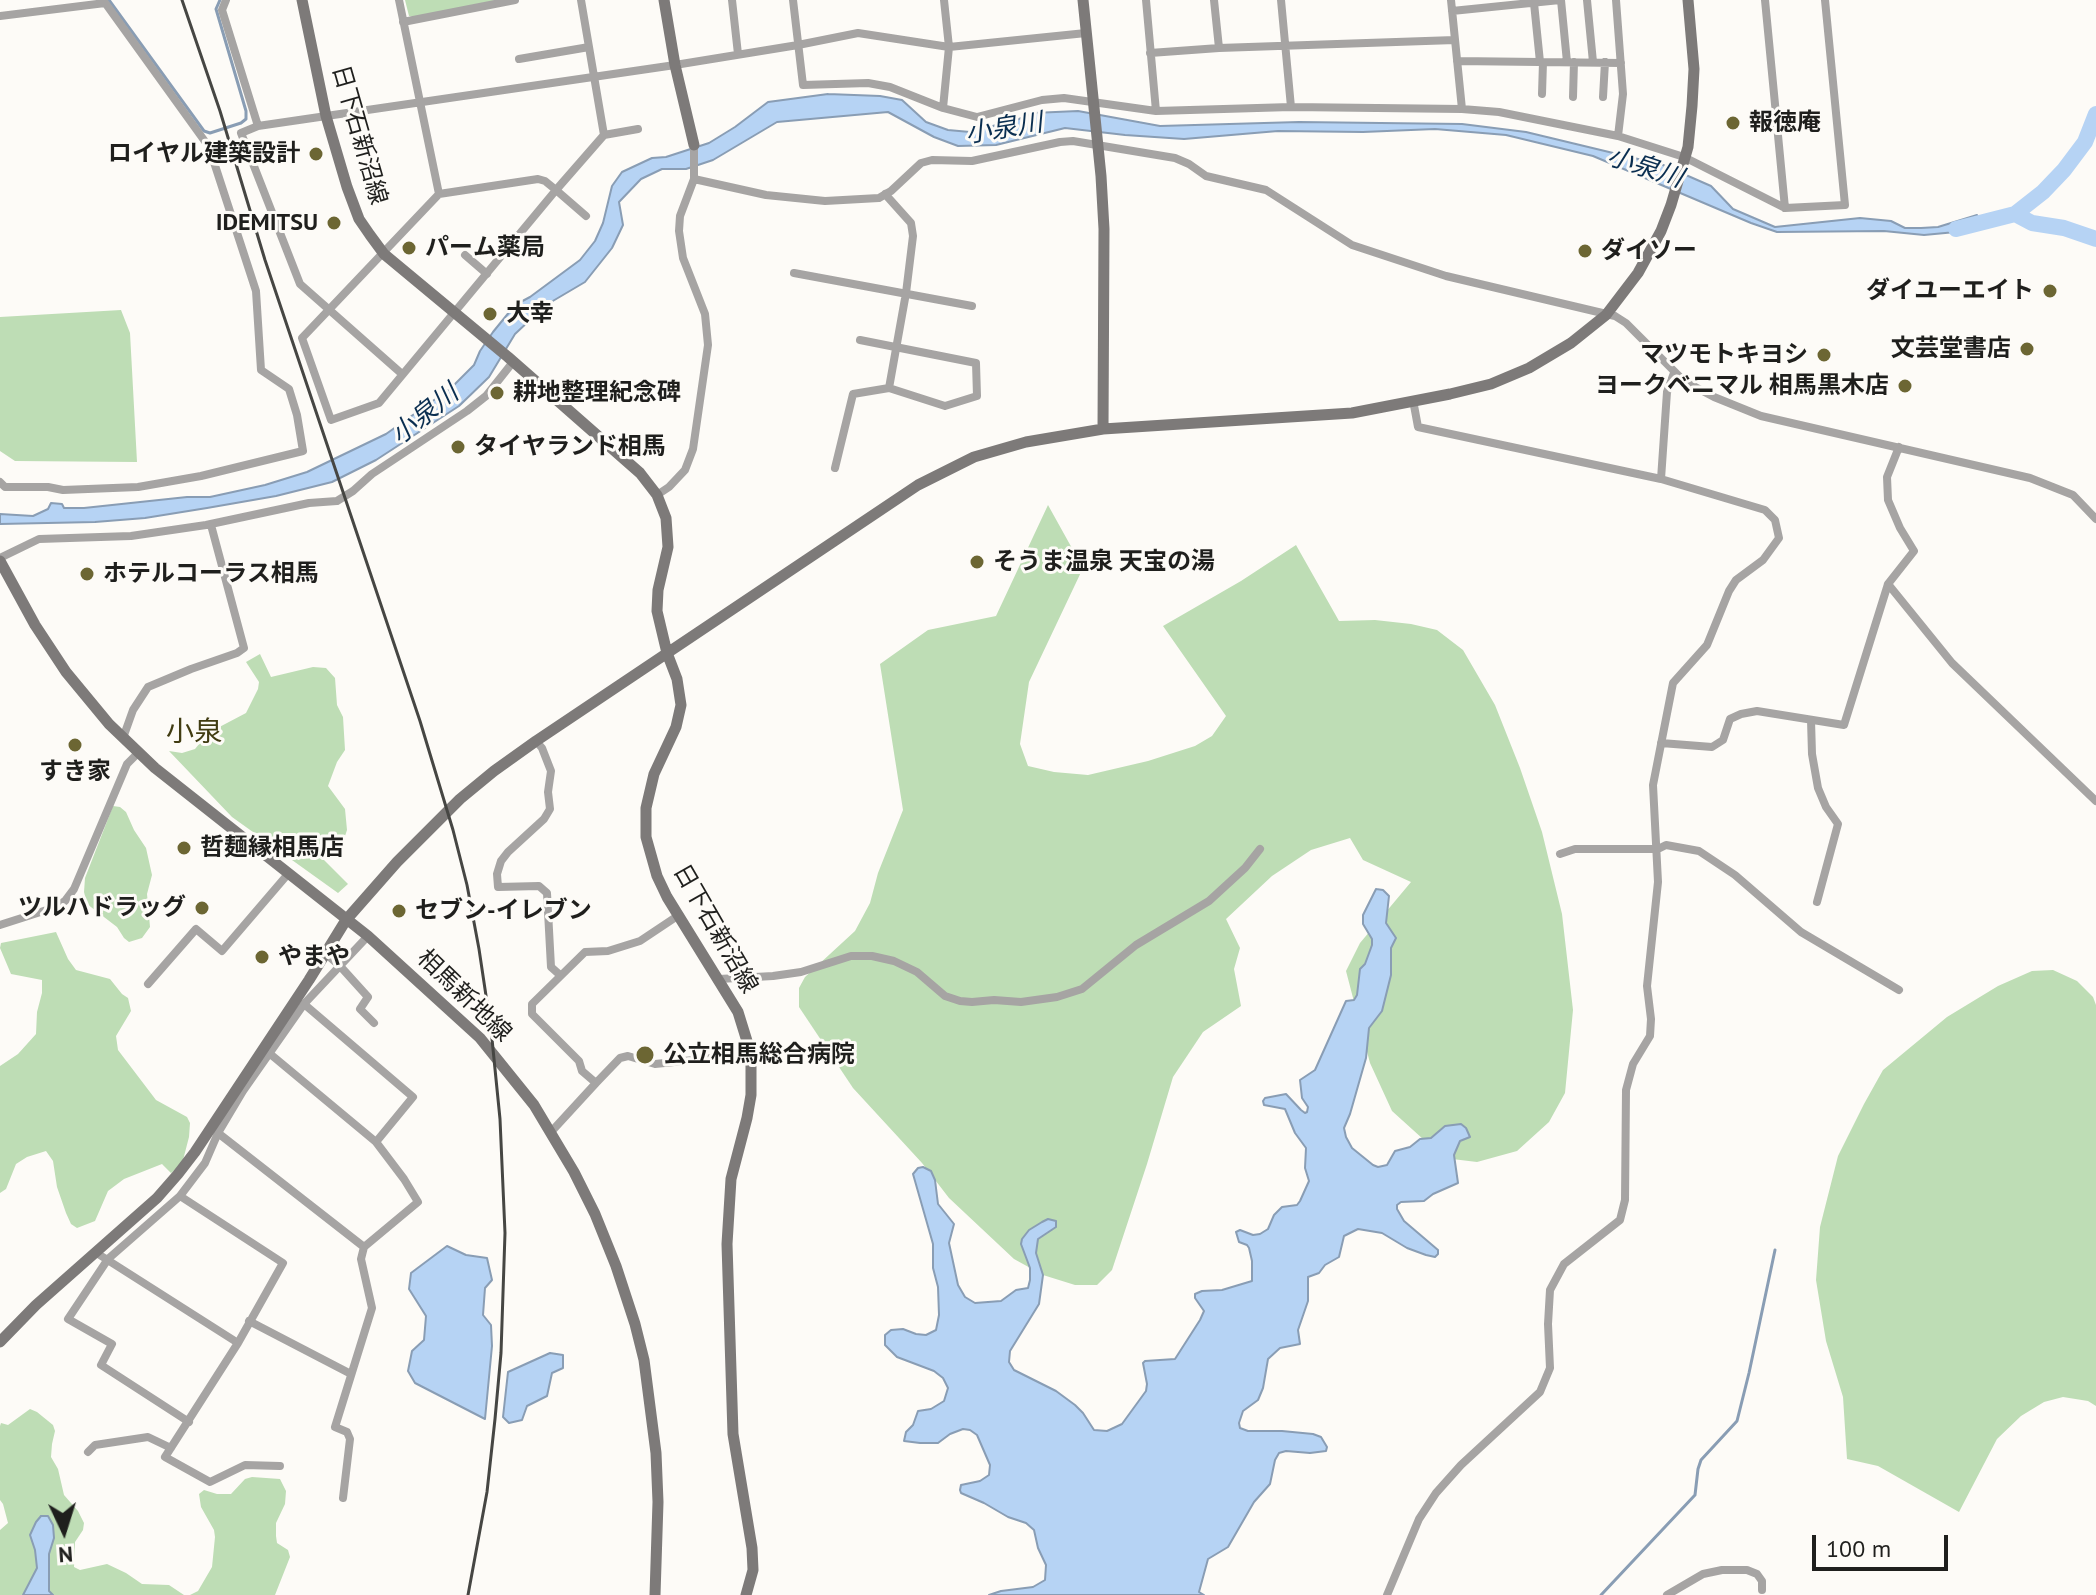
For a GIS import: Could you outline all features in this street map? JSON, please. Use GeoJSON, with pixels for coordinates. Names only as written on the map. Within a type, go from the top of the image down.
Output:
{"type":"FeatureCollection","features":[{"type":"Feature","properties":{"kind":"main road","name":"日下石新沼線"},"geometry":{"type":"LineString","coordinates":[[302,0],[326,116],[359,219],[384,254],[640,473],[657,495],[666,518],[668,547],[658,590],[657,611],[677,679],[681,705],[676,727],[654,774],[646,808],[646,837],[657,876],[738,1012],[751,1054],[751,1095],[731,1179],[727,1244],[733,1434],[752,1548],[753,1570],[746,1595]]}},
{"type":"Feature","properties":{"kind":"main road"},"geometry":{"type":"LineString","coordinates":[[664,0],[694,145]]}},
{"type":"Feature","properties":{"kind":"main road"},"geometry":{"type":"LineString","coordinates":[[1083,0],[1104,229],[1103,429]]}},
{"type":"Feature","properties":{"kind":"main road"},"geometry":{"type":"LineString","coordinates":[[0,1342],[36,1305],[157,1198],[178,1174],[346,920],[460,799],[536,741],[918,485],[974,457],[1026,442],[1103,429],[1352,413],[1491,384],[1529,368],[1571,343],[1606,315],[1638,273],[1671,205],[1689,133],[1694,69],[1688,0]]}},
{"type":"Feature","properties":{"kind":"main road","name":"相馬新地線"},"geometry":{"type":"LineString","coordinates":[[0,560],[35,625],[66,672],[123,738],[155,768],[368,936],[480,1038],[534,1105],[581,1186],[606,1240],[644,1360],[656,1453],[655,1595]]}},
{"type":"Feature","properties":{"kind":"street"},"geometry":{"type":"LineString","coordinates":[[226,0],[222,10],[258,126]]}},
{"type":"Feature","properties":{"kind":"street"},"geometry":{"type":"LineString","coordinates":[[399,0],[439,194]]}},
{"type":"Feature","properties":{"kind":"street"},"geometry":{"type":"LineString","coordinates":[[581,0],[604,135]]}},
{"type":"Feature","properties":{"kind":"street"},"geometry":{"type":"LineString","coordinates":[[732,0],[738,54]]}},
{"type":"Feature","properties":{"kind":"street"},"geometry":{"type":"LineString","coordinates":[[793,0],[803,85],[868,83],[890,87],[943,108],[977,117],[1042,100],[1064,98],[1156,111],[1291,107],[1499,112],[1618,136],[1785,208],[1845,205],[1825,0]]}},
{"type":"Feature","properties":{"kind":"street"},"geometry":{"type":"LineString","coordinates":[[943,108],[949,47],[944,0]]}},
{"type":"Feature","properties":{"kind":"street"},"geometry":{"type":"LineString","coordinates":[[1146,0],[1156,111]]}},
{"type":"Feature","properties":{"kind":"street"},"geometry":{"type":"LineString","coordinates":[[1214,0],[1219,48]]}},
{"type":"Feature","properties":{"kind":"street"},"geometry":{"type":"LineString","coordinates":[[1281,0],[1291,107]]}},
{"type":"Feature","properties":{"kind":"street"},"geometry":{"type":"LineString","coordinates":[[1451,0],[1462,109]]}},
{"type":"Feature","properties":{"kind":"street"},"geometry":{"type":"LineString","coordinates":[[1452,11],[1560,0],[1573,97]]}},
{"type":"Feature","properties":{"kind":"street"},"geometry":{"type":"LineString","coordinates":[[1587,0],[1593,62]]}},
{"type":"Feature","properties":{"kind":"street"},"geometry":{"type":"LineString","coordinates":[[1616,0],[1623,94],[1618,136]]}},
{"type":"Feature","properties":{"kind":"street"},"geometry":{"type":"LineString","coordinates":[[1765,0],[1785,208]]}},
{"type":"Feature","properties":{"kind":"street"},"geometry":{"type":"LineString","coordinates":[[403,22],[508,1]]}},
{"type":"Feature","properties":{"kind":"street"},"geometry":{"type":"LineString","coordinates":[[0,16],[104,2],[209,147],[256,291],[261,370],[289,389],[303,451],[201,476],[138,487],[63,490],[5,487],[0,482]]}},
{"type":"Feature","properties":{"kind":"street"},"geometry":{"type":"LineString","coordinates":[[1534,3],[1542,94]]}},
{"type":"Feature","properties":{"kind":"street"},"geometry":{"type":"LineString","coordinates":[[402,374],[300,284],[241,133],[258,126],[675,65],[858,33],[949,47],[1086,33]]}},
{"type":"Feature","properties":{"kind":"street"},"geometry":{"type":"LineString","coordinates":[[1150,53],[1455,40]]}},
{"type":"Feature","properties":{"kind":"street"},"geometry":{"type":"LineString","coordinates":[[519,59],[589,47]]}},
{"type":"Feature","properties":{"kind":"street"},"geometry":{"type":"LineString","coordinates":[[1457,61],[1621,63]]}},
{"type":"Feature","properties":{"kind":"street"},"geometry":{"type":"LineString","coordinates":[[1603,97],[1605,62]]}},
{"type":"Feature","properties":{"kind":"street"},"geometry":{"type":"LineString","coordinates":[[586,216],[556,190],[545,181],[538,179],[439,194],[302,338],[331,420],[379,403],[556,190],[604,135],[638,129]]}},
{"type":"Feature","properties":{"kind":"street"},"geometry":{"type":"LineString","coordinates":[[694,177],[766,195],[825,201],[879,198],[921,163],[932,160],[972,161],[1073,141],[1175,158],[1206,176],[1266,190],[1352,245],[1446,276],[1615,316],[1626,323],[1684,381],[1761,416],[2030,478],[2073,495],[2096,519]]}},
{"type":"Feature","properties":{"kind":"street"},"geometry":{"type":"LineString","coordinates":[[657,495],[685,470],[693,449],[708,345],[705,314],[683,258],[679,231],[680,216],[694,177],[694,145]]}},
{"type":"Feature","properties":{"kind":"street"},"geometry":{"type":"LineString","coordinates":[[885,194],[911,223],[913,236],[889,388]]}},
{"type":"Feature","properties":{"kind":"street"},"geometry":{"type":"LineString","coordinates":[[465,255],[487,274]]}},
{"type":"Feature","properties":{"kind":"street"},"geometry":{"type":"LineString","coordinates":[[794,273],[972,306]]}},
{"type":"Feature","properties":{"kind":"street"},"geometry":{"type":"LineString","coordinates":[[835,468],[853,394],[889,388],[945,406],[977,396],[976,363],[860,340]]}},
{"type":"Feature","properties":{"kind":"street"},"geometry":{"type":"LineString","coordinates":[[0,560],[39,539],[131,536],[211,525],[309,503],[337,501],[486,396],[510,359]]}},
{"type":"Feature","properties":{"kind":"street"},"geometry":{"type":"LineString","coordinates":[[1661,479],[1667,392],[1674,373]]}},
{"type":"Feature","properties":{"kind":"street"},"geometry":{"type":"LineString","coordinates":[[1387,1595],[1419,1519],[1436,1493],[1492,1434],[1540,1392],[1550,1368],[1550,1290],[1564,1264],[1620,1220],[1625,1200],[1626,1090],[1633,1064],[1650,1036],[1647,986],[1658,882],[1653,785],[1673,683],[1707,645],[1736,580],[1763,560],[1779,538],[1775,520],[1765,510],[1661,479],[1418,427],[1413,400]]}},
{"type":"Feature","properties":{"kind":"street"},"geometry":{"type":"LineString","coordinates":[[1661,743],[1712,747],[1723,740],[1730,719],[1757,711],[1844,725],[1888,584],[1914,551],[1888,500],[1887,477],[1899,447]]}},
{"type":"Feature","properties":{"kind":"street"},"geometry":{"type":"LineString","coordinates":[[123,738],[133,710],[148,687],[244,648],[211,525]]}},
{"type":"Feature","properties":{"kind":"street"},"geometry":{"type":"LineString","coordinates":[[1888,584],[1952,663],[2096,801]]}},
{"type":"Feature","properties":{"kind":"street"},"geometry":{"type":"LineString","coordinates":[[1811,720],[1812,754],[1818,788],[1838,824],[1817,902]]}},
{"type":"Feature","properties":{"kind":"street"},"geometry":{"type":"LineString","coordinates":[[536,741],[551,771],[548,792],[550,809],[544,819],[501,861],[497,874],[498,887],[539,886],[547,893],[551,967],[560,975]]}},
{"type":"Feature","properties":{"kind":"street"},"geometry":{"type":"LineString","coordinates":[[0,925],[53,908],[65,901],[74,889],[127,764],[138,753]]}},
{"type":"Feature","properties":{"kind":"street"},"geometry":{"type":"LineString","coordinates":[[1560,854],[1575,849],[1658,849],[1666,845],[1699,851],[1735,875],[1801,932],[1899,990]]}},
{"type":"Feature","properties":{"kind":"street"},"geometry":{"type":"LineString","coordinates":[[719,979],[801,972],[851,956],[872,956],[894,961],[917,972],[945,996],[960,1001],[1021,1002],[1057,997],[1082,989],[1136,945],[1209,901],[1245,868],[1260,849]]}},
{"type":"Feature","properties":{"kind":"street"},"geometry":{"type":"LineString","coordinates":[[148,984],[196,929],[222,951],[288,874]]}},
{"type":"Feature","properties":{"kind":"street"},"geometry":{"type":"LineString","coordinates":[[596,1083],[582,1071],[579,1061],[532,1014],[532,1004],[585,952],[608,951],[640,941],[679,915]]}},
{"type":"Feature","properties":{"kind":"street"},"geometry":{"type":"LineString","coordinates":[[189,1422],[101,1365],[112,1344],[68,1319],[108,1259],[180,1196],[205,1163],[218,1133],[304,1004],[368,936]]}},
{"type":"Feature","properties":{"kind":"street"},"geometry":{"type":"LineString","coordinates":[[325,953],[368,997],[360,1009],[374,1023]]}},
{"type":"Feature","properties":{"kind":"street"},"geometry":{"type":"LineString","coordinates":[[304,1004],[413,1097],[376,1142]]}},
{"type":"Feature","properties":{"kind":"street"},"geometry":{"type":"LineString","coordinates":[[269,1053],[376,1142],[418,1202],[364,1247],[361,1259],[372,1308],[335,1427],[347,1432],[350,1439],[343,1498]]}},
{"type":"Feature","properties":{"kind":"street"},"geometry":{"type":"LineString","coordinates":[[551,1132],[620,1058],[628,1056],[655,1064],[751,1054]]}},
{"type":"Feature","properties":{"kind":"street"},"geometry":{"type":"LineString","coordinates":[[218,1133],[364,1247]]}},
{"type":"Feature","properties":{"kind":"street"},"geometry":{"type":"LineString","coordinates":[[180,1196],[283,1263],[238,1343],[165,1457],[210,1482],[245,1465],[280,1466]]}},
{"type":"Feature","properties":{"kind":"street"},"geometry":{"type":"LineString","coordinates":[[95,1252],[238,1343]]}},
{"type":"Feature","properties":{"kind":"street"},"geometry":{"type":"LineString","coordinates":[[249,1321],[351,1374]]}},
{"type":"Feature","properties":{"kind":"street"},"geometry":{"type":"LineString","coordinates":[[88,1452],[95,1445],[148,1437],[171,1448]]}},
{"type":"Feature","properties":{"kind":"street"},"geometry":{"type":"LineString","coordinates":[[1667,1595],[1703,1574],[1722,1570],[1747,1570],[1757,1574],[1762,1581],[1762,1590]]}},
{"type":"Feature","properties":{"kind":"green space"},"geometry":{"type":"Polygon","coordinates":[[[405,0],[497,0],[413,17],[409,16],[405,0]]]}},
{"type":"Feature","properties":{"kind":"green space"},"geometry":{"type":"Polygon","coordinates":[[[121,310],[130,333],[137,462],[15,461],[0,451],[0,317],[121,310]]]}},
{"type":"Feature","properties":{"kind":"green space"},"geometry":{"type":"Polygon","coordinates":[[[1048,505],[1083,568],[1029,682],[1020,744],[1028,766],[1088,775],[1148,761],[1195,746],[1212,736],[1226,716],[1163,626],[1296,545],[1339,621],[1375,620],[1437,630],[1463,650],[1495,705],[1542,832],[1562,914],[1573,1010],[1565,1093],[1549,1122],[1517,1151],[1477,1162],[1444,1158],[1392,1111],[1370,1063],[1346,971],[1360,943],[1411,882],[1363,860],[1350,838],[1311,850],[1272,876],[1226,919],[1240,948],[1234,969],[1241,1006],[1203,1032],[1173,1077],[1112,1270],[1097,1285],[1075,1285],[1043,1275],[1014,1259],[949,1198],[922,1163],[853,1088],[799,1007],[799,988],[805,977],[855,931],[870,903],[878,873],[903,810],[880,664],[928,630],[996,616],[1048,505]]]}},
{"type":"Feature","properties":{"kind":"green space"},"geometry":{"type":"Polygon","coordinates":[[[260,654],[271,677],[313,667],[326,668],[335,678],[337,705],[343,717],[345,750],[328,786],[345,809],[347,830],[345,836],[313,849],[348,884],[338,893],[232,817],[169,751],[182,753],[195,749],[208,733],[246,713],[259,682],[246,662],[260,654]]]}},
{"type":"Feature","properties":{"kind":"green space"},"geometry":{"type":"Polygon","coordinates":[[[113,806],[126,812],[146,848],[152,875],[147,894],[150,927],[142,938],[129,942],[117,927],[87,904],[84,892],[85,878],[113,806]]]}},
{"type":"Feature","properties":{"kind":"green space"},"geometry":{"type":"Polygon","coordinates":[[[56,932],[76,970],[110,979],[128,998],[131,1011],[116,1036],[118,1050],[156,1100],[187,1117],[190,1123],[182,1164],[171,1173],[162,1164],[124,1179],[108,1191],[95,1221],[77,1228],[71,1224],[66,1213],[57,1187],[53,1161],[46,1151],[16,1164],[6,1189],[0,1193],[0,1066],[18,1054],[36,1034],[42,993],[42,980],[11,974],[0,948],[1,943],[56,932]]]}},
{"type":"Feature","properties":{"kind":"green space"},"geometry":{"type":"Polygon","coordinates":[[[2053,970],[2077,981],[2093,997],[2096,1005],[2096,1406],[2088,1401],[2063,1397],[2044,1402],[2021,1416],[1997,1439],[1959,1512],[1878,1466],[1847,1459],[1843,1397],[1826,1341],[1816,1280],[1820,1227],[1838,1156],[1883,1070],[1947,1017],[1998,986],[2032,971],[2053,970]]]}},
{"type":"Feature","properties":{"kind":"green space"},"geometry":{"type":"Polygon","coordinates":[[[30,1409],[53,1425],[51,1457],[58,1469],[64,1495],[84,1523],[75,1542],[74,1567],[80,1570],[107,1564],[142,1584],[169,1585],[184,1595],[0,1595],[0,1530],[8,1523],[0,1500],[0,1426],[1,1423],[8,1425],[30,1409]]]}},
{"type":"Feature","properties":{"kind":"green space"},"geometry":{"type":"Polygon","coordinates":[[[245,1479],[280,1479],[286,1491],[285,1504],[276,1523],[276,1536],[277,1543],[288,1550],[290,1557],[275,1595],[190,1595],[198,1591],[212,1567],[215,1537],[201,1507],[199,1494],[204,1490],[231,1494],[245,1479]]]}},
{"type":"Feature","properties":{"kind":"water"},"geometry":{"type":"Polygon","coordinates":[[[828,94],[902,100],[926,122],[948,130],[970,132],[1033,113],[1078,111],[1160,126],[1299,122],[1462,124],[1526,132],[1663,165],[1711,186],[1733,209],[1775,227],[1860,218],[1891,221],[1905,228],[1938,227],[1977,215],[1977,230],[1924,235],[1884,231],[1777,232],[1593,156],[1506,135],[1435,129],[1278,131],[1184,139],[1065,128],[996,145],[958,146],[888,112],[777,122],[713,160],[686,169],[662,169],[641,179],[619,202],[623,225],[612,248],[585,282],[546,305],[515,334],[489,377],[459,406],[376,460],[332,482],[207,508],[95,522],[0,524],[0,514],[33,516],[48,509],[51,503],[62,504],[64,508],[84,508],[210,497],[265,485],[307,472],[386,434],[451,388],[474,365],[480,351],[515,305],[580,260],[595,241],[612,186],[622,172],[652,158],[666,157],[709,143],[768,102],[828,94]]]}},
{"type":"Feature","properties":{"kind":"water"},"geometry":{"type":"Polygon","coordinates":[[[1376,889],[1383,890],[1389,896],[1386,923],[1396,938],[1391,948],[1391,975],[1382,1011],[1369,1028],[1366,1058],[1344,1128],[1352,1148],[1378,1167],[1387,1165],[1395,1151],[1410,1147],[1420,1139],[1431,1138],[1445,1126],[1461,1124],[1466,1128],[1470,1137],[1460,1141],[1454,1155],[1458,1183],[1424,1201],[1397,1205],[1404,1221],[1438,1250],[1438,1254],[1435,1257],[1426,1255],[1382,1233],[1358,1229],[1344,1236],[1339,1257],[1325,1265],[1319,1273],[1308,1277],[1308,1301],[1298,1330],[1300,1344],[1280,1348],[1268,1359],[1258,1400],[1243,1411],[1239,1423],[1240,1428],[1248,1431],[1313,1434],[1321,1437],[1326,1451],[1279,1453],[1270,1484],[1254,1502],[1228,1547],[1208,1559],[1199,1592],[1204,1595],[989,1595],[1033,1587],[1045,1580],[1046,1565],[1034,1530],[1026,1523],[961,1493],[961,1485],[980,1481],[989,1475],[990,1465],[977,1435],[963,1429],[938,1443],[904,1441],[918,1411],[931,1409],[944,1401],[948,1388],[943,1378],[934,1371],[897,1357],[885,1345],[885,1335],[891,1330],[903,1329],[926,1335],[936,1330],[939,1315],[933,1244],[913,1174],[923,1167],[931,1171],[938,1204],[954,1224],[949,1243],[958,1285],[965,1297],[975,1303],[1001,1301],[1016,1290],[1028,1288],[1030,1268],[1022,1239],[1042,1222],[1048,1219],[1056,1221],[1056,1227],[1038,1239],[1036,1253],[1043,1275],[1039,1304],[1010,1351],[1009,1362],[1014,1370],[1056,1391],[1075,1405],[1094,1430],[1107,1431],[1122,1424],[1146,1391],[1143,1363],[1175,1359],[1200,1320],[1204,1311],[1195,1294],[1252,1281],[1249,1248],[1239,1242],[1236,1232],[1260,1234],[1268,1229],[1274,1215],[1282,1207],[1297,1205],[1300,1201],[1309,1181],[1305,1168],[1306,1148],[1295,1133],[1285,1109],[1264,1105],[1263,1101],[1286,1094],[1307,1112],[1300,1080],[1315,1070],[1346,1001],[1354,1000],[1357,995],[1360,969],[1372,945],[1363,924],[1363,915],[1376,889]]]}},
{"type":"Feature","properties":{"kind":"water"},"geometry":{"type":"Polygon","coordinates":[[[447,1246],[466,1255],[487,1258],[492,1280],[485,1288],[483,1315],[491,1325],[492,1346],[485,1419],[415,1383],[408,1371],[412,1351],[424,1340],[426,1316],[409,1289],[411,1273],[447,1246]]]}},
{"type":"Feature","properties":{"kind":"water"},"geometry":{"type":"Polygon","coordinates":[[[550,1353],[563,1355],[563,1368],[552,1373],[547,1396],[527,1406],[522,1420],[509,1423],[503,1417],[508,1372],[550,1353]]]}},
{"type":"Feature","properties":{"kind":"water"},"geometry":{"type":"Polygon","coordinates":[[[41,1516],[48,1516],[53,1525],[49,1591],[53,1595],[23,1595],[37,1568],[30,1535],[41,1516]]]}},
{"type":"Feature","properties":{"kind":"waterway"},"geometry":{"type":"LineString","coordinates":[[109,0],[204,131],[210,133],[246,119],[216,9],[220,0]]}},
{"type":"Feature","properties":{"kind":"waterway"},"geometry":{"type":"LineString","coordinates":[[2015,214],[2064,170],[2085,142],[2096,114]]}},
{"type":"Feature","properties":{"kind":"waterway","name":"小泉川"},"geometry":{"type":"LineString","coordinates":[[1956,229],[2015,214],[2032,223],[2064,228],[2096,239]]}},
{"type":"Feature","properties":{"kind":"waterway"},"geometry":{"type":"LineString","coordinates":[[1601,1595],[1695,1495],[1701,1460],[1737,1421],[1775,1250]]}},
{"type":"Feature","properties":{"kind":"railway"},"geometry":{"type":"LineString","coordinates":[[182,0],[220,111],[265,260],[420,721],[453,830],[479,949],[500,1119],[505,1233],[501,1353],[495,1419],[487,1492],[468,1595]]}},
{"type":"Feature","properties":{"kind":"place","name":"報徳庵"},"geometry":{"type":"Point","coordinates":[1733,123]}},
{"type":"Feature","properties":{"kind":"place","name":"ロイヤル建築設計"},"geometry":{"type":"Point","coordinates":[316,154]}},
{"type":"Feature","properties":{"kind":"place","name":"IDEMITSU"},"geometry":{"type":"Point","coordinates":[334,223]}},
{"type":"Feature","properties":{"kind":"place","name":"パーム薬局"},"geometry":{"type":"Point","coordinates":[409,248]}},
{"type":"Feature","properties":{"kind":"place","name":"ダイソー"},"geometry":{"type":"Point","coordinates":[1585,251]}},
{"type":"Feature","properties":{"kind":"place","name":"ダイユーエイト"},"geometry":{"type":"Point","coordinates":[2050,291]}},
{"type":"Feature","properties":{"kind":"place","name":"大幸"},"geometry":{"type":"Point","coordinates":[490,314]}},
{"type":"Feature","properties":{"kind":"place","name":"文芸堂書店"},"geometry":{"type":"Point","coordinates":[2027,349]}},
{"type":"Feature","properties":{"kind":"place","name":"マツモトキヨシ"},"geometry":{"type":"Point","coordinates":[1824,355]}},
{"type":"Feature","properties":{"kind":"place","name":"ヨークベニマル 相馬黒木店"},"geometry":{"type":"Point","coordinates":[1905,386]}},
{"type":"Feature","properties":{"kind":"place","name":"耕地整理紀念碑"},"geometry":{"type":"Point","coordinates":[497,393]}},
{"type":"Feature","properties":{"kind":"place","name":"タイヤランド相馬"},"geometry":{"type":"Point","coordinates":[458,447]}},
{"type":"Feature","properties":{"kind":"place","name":"そうま温泉 天宝の湯"},"geometry":{"type":"Point","coordinates":[977,562]}},
{"type":"Feature","properties":{"kind":"place","name":"ホテルコーラス相馬"},"geometry":{"type":"Point","coordinates":[87,574]}},
{"type":"Feature","properties":{"kind":"place","name":"すき家"},"geometry":{"type":"Point","coordinates":[75,745]}},
{"type":"Feature","properties":{"kind":"place","name":"哲麺縁相馬店"},"geometry":{"type":"Point","coordinates":[184,848]}},
{"type":"Feature","properties":{"kind":"place","name":"ツルハドラッグ"},"geometry":{"type":"Point","coordinates":[202,908]}},
{"type":"Feature","properties":{"kind":"place","name":"セブン-イレブン"},"geometry":{"type":"Point","coordinates":[399,911]}},
{"type":"Feature","properties":{"kind":"place","name":"やまや"},"geometry":{"type":"Point","coordinates":[262,957]}},
{"type":"Feature","properties":{"kind":"place","name":"公立相馬総合病院"},"geometry":{"type":"Point","coordinates":[645,1055]}},
{"type":"Feature","properties":{"kind":"district","name":"小泉"},"geometry":{"type":"Point","coordinates":[194,733]}}]}
